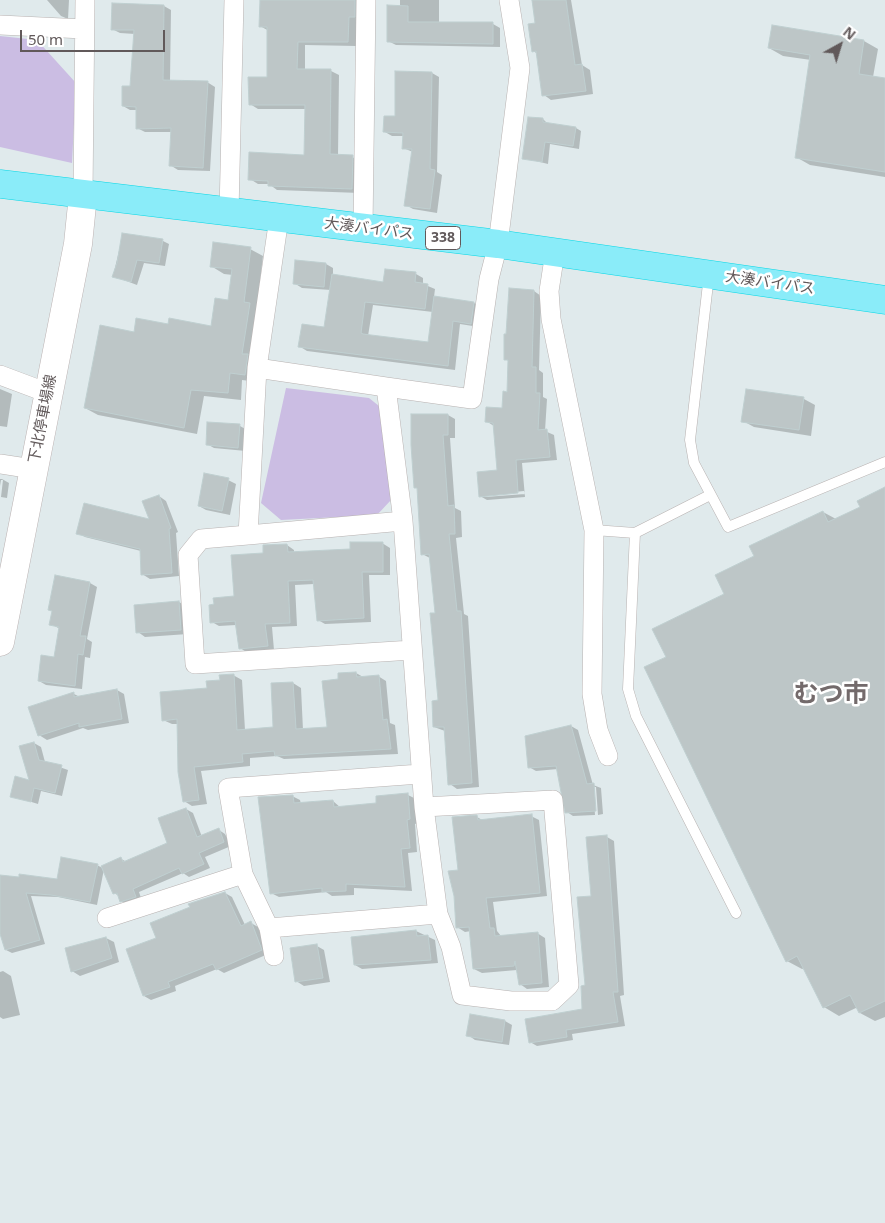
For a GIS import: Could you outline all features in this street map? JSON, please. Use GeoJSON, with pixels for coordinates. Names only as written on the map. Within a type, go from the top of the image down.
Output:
{"type":"FeatureCollection","features":[{"type":"Feature","properties":{"kind":"highway","name":"大湊バイパス"},"geometry":{"type":"LineString","coordinates":[[0,184],[498,244],[885,300]]}},
{"type":"Feature","properties":{"kind":"main road","name":"下北停車場線"},"geometry":{"type":"LineString","coordinates":[[0,642],[6,575],[33,469],[78,244],[83,195]]}},
{"type":"Feature","properties":{"kind":"street"},"geometry":{"type":"LineString","coordinates":[[83,195],[85,0]]}},
{"type":"Feature","properties":{"kind":"street"},"geometry":{"type":"LineString","coordinates":[[229,212],[234,0]]}},
{"type":"Feature","properties":{"kind":"street"},"geometry":{"type":"LineString","coordinates":[[363,229],[366,0]]}},
{"type":"Feature","properties":{"kind":"street"},"geometry":{"type":"LineString","coordinates":[[257,368],[472,399],[489,279],[498,244],[520,68],[509,0]]}},
{"type":"Feature","properties":{"kind":"street"},"geometry":{"type":"LineString","coordinates":[[0,25],[84,29]]}},
{"type":"Feature","properties":{"kind":"street"},"geometry":{"type":"LineString","coordinates":[[248,535],[257,368],[279,218]]}},
{"type":"Feature","properties":{"kind":"street"},"geometry":{"type":"LineString","coordinates":[[555,252],[549,292],[551,319],[594,530],[592,694],[598,730],[608,756]]}},
{"type":"Feature","properties":{"kind":"street"},"geometry":{"type":"LineString","coordinates":[[0,375],[48,393]]}},
{"type":"Feature","properties":{"kind":"street"},"geometry":{"type":"LineString","coordinates":[[386,387],[403,521],[420,774],[424,807],[438,914],[451,947],[462,995],[511,1001],[552,1001],[569,985],[553,800],[424,807]]}},
{"type":"Feature","properties":{"kind":"street"},"geometry":{"type":"LineString","coordinates":[[0,464],[33,469]]}},
{"type":"Feature","properties":{"kind":"street"},"geometry":{"type":"LineString","coordinates":[[403,521],[201,539],[188,555],[195,664],[412,650]]}},
{"type":"Feature","properties":{"kind":"street"},"geometry":{"type":"LineString","coordinates":[[274,956],[269,928],[243,874],[228,788],[420,774]]}},
{"type":"Feature","properties":{"kind":"street"},"geometry":{"type":"LineString","coordinates":[[107,918],[243,874]]}},
{"type":"Feature","properties":{"kind":"street"},"geometry":{"type":"LineString","coordinates":[[269,928],[438,914]]}},
{"type":"Feature","properties":{"kind":"lane"},"geometry":{"type":"LineString","coordinates":[[710,274],[690,440],[694,463],[728,528],[885,462]]}},
{"type":"Feature","properties":{"kind":"lane"},"geometry":{"type":"LineString","coordinates":[[594,530],[635,533],[710,495]]}},
{"type":"Feature","properties":{"kind":"lane"},"geometry":{"type":"LineString","coordinates":[[635,533],[628,689],[636,716],[736,913]]}},
{"type":"Feature","properties":{"kind":"shaded area"},"geometry":{"type":"Polygon","coordinates":[[[0,36],[37,40],[76,83],[72,163],[0,147],[0,36]]]}},
{"type":"Feature","properties":{"kind":"shaded area"},"geometry":{"type":"Polygon","coordinates":[[[286,388],[369,398],[379,406],[391,500],[377,515],[281,520],[261,503],[286,388]]]}},
{"type":"Feature","properties":{"kind":"building"},"geometry":{"type":"Polygon","coordinates":[[[260,0],[355,0],[355,17],[349,17],[348,42],[298,42],[297,69],[331,69],[330,154],[353,155],[352,189],[268,186],[268,181],[248,180],[249,152],[304,155],[305,105],[249,105],[248,77],[267,77],[267,27],[259,27],[260,0]]]}},
{"type":"Feature","properties":{"kind":"building"},"geometry":{"type":"Polygon","coordinates":[[[532,0],[566,0],[575,65],[582,64],[586,91],[542,96],[536,51],[532,52],[528,24],[535,23],[532,0]]]}},
{"type":"Feature","properties":{"kind":"building"},"geometry":{"type":"Polygon","coordinates":[[[112,3],[164,5],[163,80],[208,81],[203,168],[169,166],[171,128],[136,129],[136,107],[122,106],[122,86],[130,86],[134,30],[111,30],[112,3]]]}},
{"type":"Feature","properties":{"kind":"building"},"geometry":{"type":"Polygon","coordinates":[[[387,5],[408,6],[408,22],[493,22],[493,44],[387,42],[387,5]]]}},
{"type":"Feature","properties":{"kind":"building"},"geometry":{"type":"Polygon","coordinates":[[[772,25],[864,40],[859,74],[885,78],[885,172],[795,158],[810,55],[768,48],[772,25]]]}},
{"type":"Feature","properties":{"kind":"building"},"geometry":{"type":"Polygon","coordinates":[[[395,71],[432,72],[430,169],[435,170],[430,209],[404,206],[412,149],[402,149],[403,133],[383,132],[384,116],[395,116],[395,71]]]}},
{"type":"Feature","properties":{"kind":"building"},"geometry":{"type":"Polygon","coordinates":[[[528,117],[543,118],[543,122],[576,127],[573,146],[545,142],[542,162],[522,159],[528,117]]]}},
{"type":"Feature","properties":{"kind":"building"},"geometry":{"type":"Polygon","coordinates":[[[122,233],[163,239],[159,263],[137,260],[131,282],[112,277],[117,263],[122,233]]]}},
{"type":"Feature","properties":{"kind":"building"},"geometry":{"type":"Polygon","coordinates":[[[213,242],[251,247],[244,302],[250,303],[242,354],[248,354],[245,375],[230,373],[228,393],[191,390],[184,428],[84,408],[100,325],[134,332],[136,318],[168,324],[169,318],[211,326],[215,298],[228,300],[232,269],[210,267],[213,242]]]}},
{"type":"Feature","properties":{"kind":"building"},"geometry":{"type":"Polygon","coordinates":[[[295,260],[326,263],[324,287],[293,284],[295,260]]]}},
{"type":"Feature","properties":{"kind":"building"},"geometry":{"type":"Polygon","coordinates":[[[385,269],[416,272],[415,282],[428,284],[425,309],[365,302],[361,333],[363,334],[428,342],[434,296],[474,302],[471,324],[453,321],[448,366],[298,347],[302,324],[324,327],[332,274],[383,282],[385,269]]]}},
{"type":"Feature","properties":{"kind":"building"},"geometry":{"type":"Polygon","coordinates":[[[509,288],[534,290],[532,367],[536,367],[536,393],[540,393],[538,430],[547,429],[550,457],[516,460],[518,493],[479,497],[477,472],[497,470],[493,423],[485,422],[486,407],[502,408],[503,391],[507,392],[508,360],[504,360],[504,334],[506,334],[509,288]]]}},
{"type":"Feature","properties":{"kind":"building"},"geometry":{"type":"Polygon","coordinates":[[[746,389],[804,397],[799,430],[741,422],[746,389]]]}},
{"type":"Feature","properties":{"kind":"building"},"geometry":{"type":"Polygon","coordinates":[[[411,414],[448,414],[448,435],[443,435],[448,506],[454,505],[455,534],[449,534],[457,611],[461,611],[472,783],[448,785],[444,727],[433,727],[432,701],[438,700],[430,613],[435,613],[429,554],[421,555],[417,488],[414,488],[411,414]]]}},
{"type":"Feature","properties":{"kind":"building"},"geometry":{"type":"Polygon","coordinates":[[[207,422],[240,424],[238,448],[206,445],[207,422]]]}},
{"type":"Feature","properties":{"kind":"building"},"geometry":{"type":"Polygon","coordinates":[[[204,473],[229,478],[222,511],[198,506],[204,473]]]}},
{"type":"Feature","properties":{"kind":"building"},"geometry":{"type":"Polygon","coordinates":[[[885,487],[885,1001],[859,1013],[850,995],[823,1008],[797,956],[786,962],[644,667],[666,657],[652,629],[724,594],[715,575],[754,556],[749,546],[823,511],[828,522],[860,507],[857,501],[885,487]]]}},
{"type":"Feature","properties":{"kind":"building"},"geometry":{"type":"Polygon","coordinates":[[[159,495],[171,528],[169,529],[172,573],[141,575],[140,549],[76,534],[84,503],[149,519],[142,501],[159,495]]]}},
{"type":"Feature","properties":{"kind":"building"},"geometry":{"type":"Polygon","coordinates":[[[350,542],[383,542],[383,572],[362,572],[364,618],[317,621],[313,580],[288,581],[290,623],[265,624],[268,646],[239,649],[235,621],[210,623],[209,605],[214,604],[213,598],[234,596],[231,555],[263,553],[263,545],[287,544],[288,552],[350,549],[350,542]]]}},
{"type":"Feature","properties":{"kind":"building"},"geometry":{"type":"Polygon","coordinates":[[[55,575],[90,582],[80,636],[86,636],[83,655],[78,654],[75,686],[38,681],[41,655],[54,657],[59,627],[49,625],[52,611],[48,610],[55,575]]]}},
{"type":"Feature","properties":{"kind":"building"},"geometry":{"type":"Polygon","coordinates":[[[179,601],[181,630],[136,633],[134,605],[179,601]]]}},
{"type":"Feature","properties":{"kind":"building"},"geometry":{"type":"Polygon","coordinates":[[[356,672],[357,677],[379,675],[383,720],[387,719],[391,749],[275,756],[274,751],[242,754],[243,762],[194,767],[199,800],[183,802],[178,772],[177,719],[162,721],[160,692],[207,688],[206,681],[220,680],[219,675],[234,674],[237,730],[273,727],[271,683],[293,682],[296,729],[327,727],[322,681],[338,679],[338,673],[356,672]]]}},
{"type":"Feature","properties":{"kind":"building"},"geometry":{"type":"Polygon","coordinates":[[[117,689],[122,719],[79,727],[79,723],[38,736],[28,707],[74,692],[74,697],[117,689]]]}},
{"type":"Feature","properties":{"kind":"building"},"geometry":{"type":"Polygon","coordinates":[[[571,725],[587,784],[594,783],[596,811],[565,813],[556,766],[528,768],[525,736],[571,725]]]}},
{"type":"Feature","properties":{"kind":"building"},"geometry":{"type":"Polygon","coordinates":[[[34,742],[39,760],[62,765],[55,793],[34,788],[31,802],[10,797],[15,776],[29,780],[19,746],[34,742]]]}},
{"type":"Feature","properties":{"kind":"building"},"geometry":{"type":"Polygon","coordinates":[[[408,793],[410,819],[407,820],[410,848],[401,849],[405,887],[346,884],[346,891],[322,892],[322,888],[270,894],[258,797],[293,795],[294,803],[333,800],[334,807],[376,803],[376,796],[408,793]]]}},
{"type":"Feature","properties":{"kind":"building"},"geometry":{"type":"Polygon","coordinates":[[[186,808],[197,837],[219,828],[224,842],[199,853],[204,864],[182,874],[179,868],[133,889],[136,897],[120,902],[117,893],[113,894],[101,866],[121,857],[123,862],[167,843],[158,818],[186,808]]]}},
{"type":"Feature","properties":{"kind":"building"},"geometry":{"type":"Polygon","coordinates":[[[532,814],[540,893],[486,898],[490,928],[494,928],[495,936],[538,932],[542,983],[519,985],[515,961],[514,966],[473,969],[469,927],[456,928],[454,896],[448,871],[458,870],[452,817],[477,815],[478,820],[532,814]]]}},
{"type":"Feature","properties":{"kind":"building"},"geometry":{"type":"Polygon","coordinates":[[[607,835],[618,992],[613,992],[618,1022],[566,1030],[567,1037],[529,1043],[525,1019],[582,1009],[581,986],[585,985],[577,897],[591,896],[586,837],[607,835]]]}},
{"type":"Feature","properties":{"kind":"building"},"geometry":{"type":"Polygon","coordinates":[[[61,857],[98,864],[90,902],[51,895],[26,893],[40,940],[5,950],[0,934],[0,875],[19,877],[19,874],[57,879],[61,857]]]}},
{"type":"Feature","properties":{"kind":"building"},"geometry":{"type":"Polygon","coordinates":[[[225,892],[241,926],[251,921],[262,950],[216,970],[213,964],[168,982],[170,987],[143,996],[126,949],[156,938],[150,923],[190,907],[188,904],[225,892]]]}},
{"type":"Feature","properties":{"kind":"building"},"geometry":{"type":"Polygon","coordinates":[[[416,930],[417,936],[428,935],[431,960],[354,965],[351,937],[416,930]]]}},
{"type":"Feature","properties":{"kind":"building"},"geometry":{"type":"Polygon","coordinates":[[[106,937],[112,958],[71,972],[65,948],[106,937]]]}},
{"type":"Feature","properties":{"kind":"building"},"geometry":{"type":"Polygon","coordinates":[[[317,944],[323,978],[295,982],[290,948],[317,944]]]}},
{"type":"Feature","properties":{"kind":"building"},"geometry":{"type":"Polygon","coordinates":[[[470,1014],[505,1020],[502,1042],[466,1036],[470,1014]]]}},
{"type":"Feature","properties":{"kind":"district","name":"むつ市"},"geometry":{"type":"Point","coordinates":[831,695]}}]}
